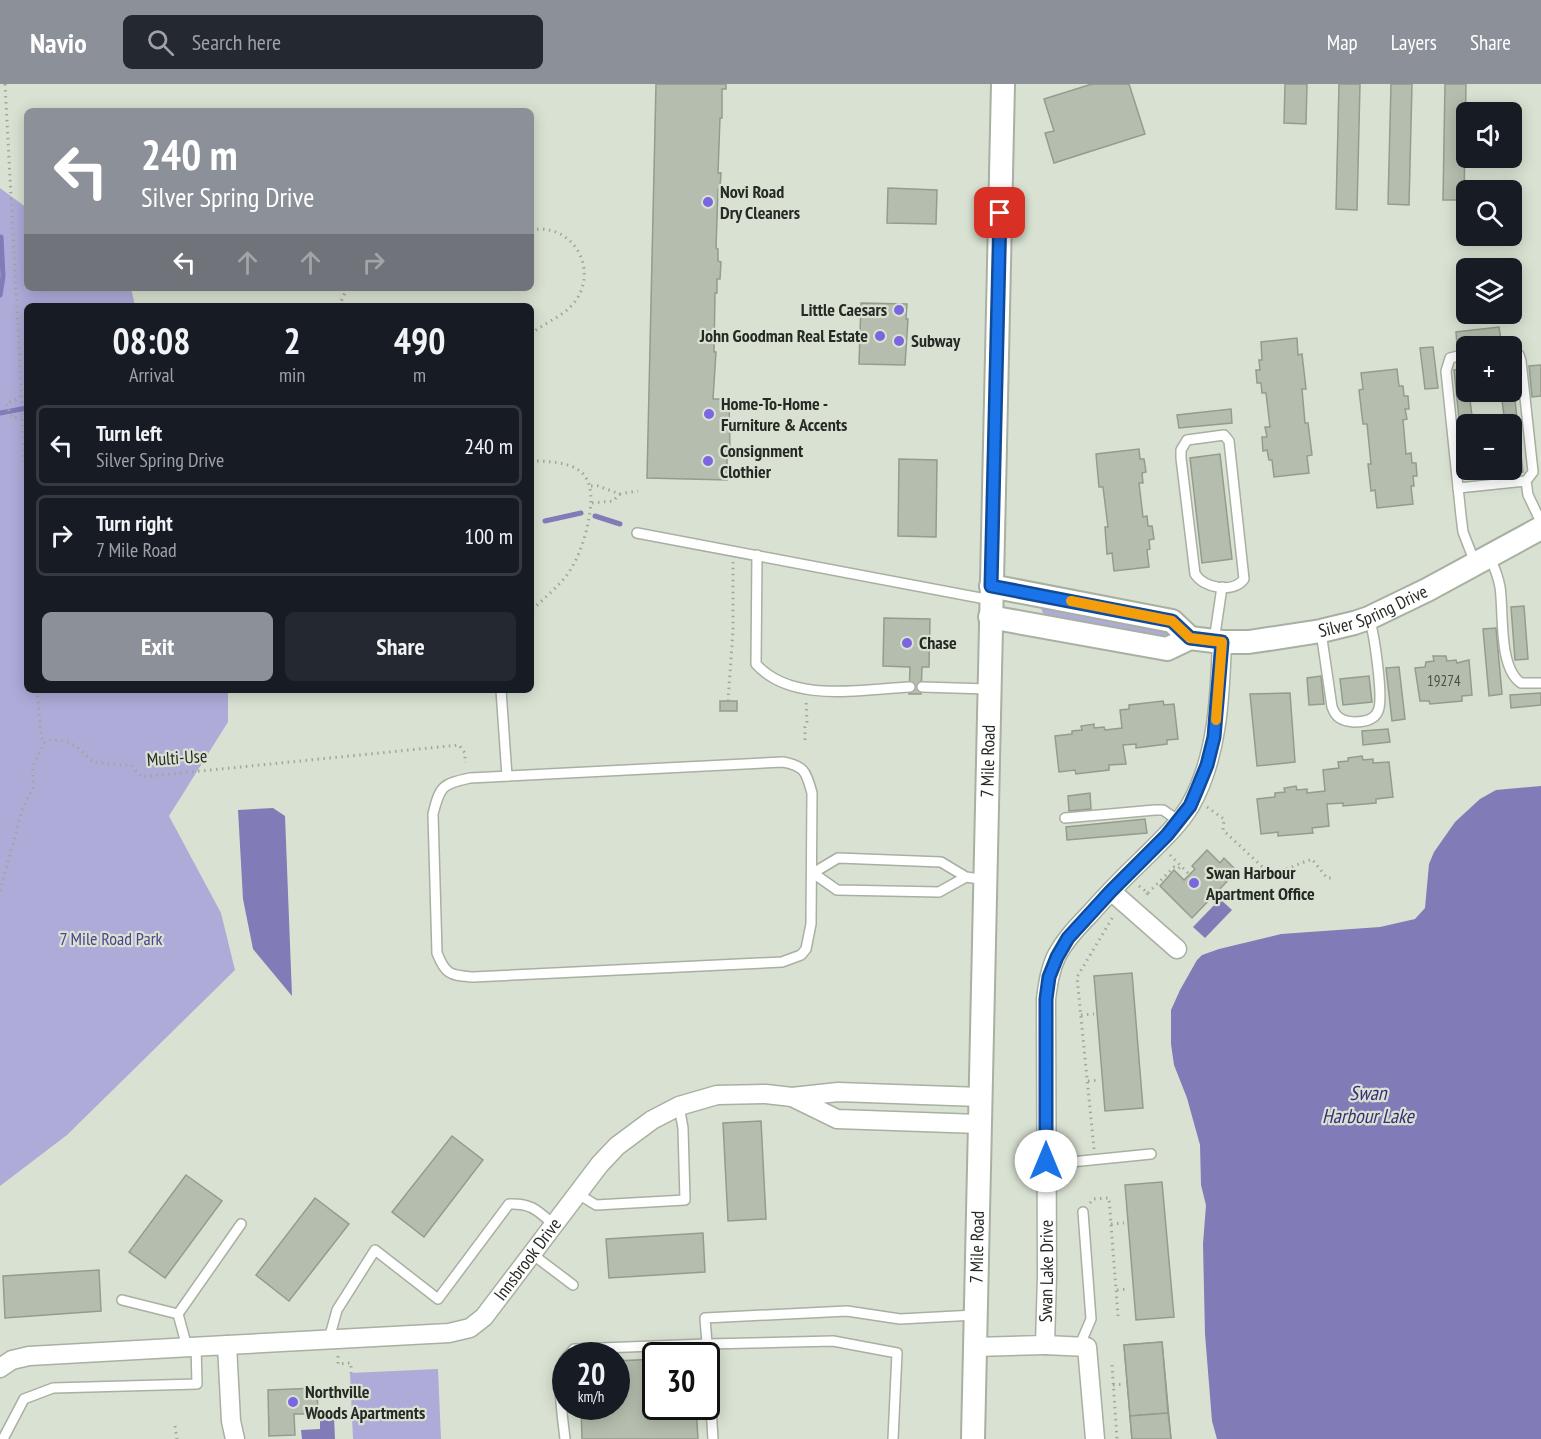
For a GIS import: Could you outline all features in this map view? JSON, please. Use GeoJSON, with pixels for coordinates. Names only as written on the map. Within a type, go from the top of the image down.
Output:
{"type":"FeatureCollection","features":[{"type":"Feature","properties":{"kind":"street","name":"7 Mile Road"},"geometry":{"type":"LineString","coordinates":[[973,1439],[980,1097],[976,879],[991,601],[1003,84]]}},
{"type":"Feature","properties":{"kind":"street","name":"Silver Spring Drive"},"geometry":{"type":"LineString","coordinates":[[991,601],[1167,649],[1190,638],[1218,642],[1249,642],[1321,631],[1369,618],[1427,590],[1541,528]]}},
{"type":"Feature","properties":{"kind":"street"},"geometry":{"type":"LineString","coordinates":[[991,601],[1172,621],[1190,638]]}},
{"type":"Feature","properties":{"kind":"street","name":"Swan Lake Drive"},"geometry":{"type":"LineString","coordinates":[[1045,1346],[1046,999],[1049,977],[1068,938],[1179,821],[1193,799],[1207,765],[1214,737],[1218,642]]}},
{"type":"Feature","properties":{"kind":"street"},"geometry":{"type":"LineString","coordinates":[[1111,891],[1124,912],[1177,949]]}},
{"type":"Feature","properties":{"kind":"street","name":"Innsbrook Drive"},"geometry":{"type":"LineString","coordinates":[[2,1364],[29,1356],[449,1333],[470,1328],[484,1317],[600,1164],[617,1146],[652,1120],[679,1106],[708,1097],[734,1094],[792,1097],[838,1092],[980,1097]]}},
{"type":"Feature","properties":{"kind":"street","name":"Innsbrook Drive"},"geometry":{"type":"LineString","coordinates":[[792,1097],[837,1119],[979,1124]]}},
{"type":"Feature","properties":{"kind":"street"},"geometry":{"type":"LineString","coordinates":[[227,1344],[231,1420],[236,1439]]}},
{"type":"Feature","properties":{"kind":"street","name":"Swan Lake Drive"},"geometry":{"type":"LineString","coordinates":[[975,1347],[1079,1347]]}},
{"type":"Feature","properties":{"kind":"street"},"geometry":{"type":"LineString","coordinates":[[1079,1347],[1087,1347],[1095,1439]]}},
{"type":"Feature","properties":{"kind":"lane"},"geometry":{"type":"LineString","coordinates":[[1456,357],[1450,358],[1446,371],[1463,532],[1482,559],[1495,569],[1500,587],[1509,670],[1521,683],[1541,683]]}},
{"type":"Feature","properties":{"kind":"lane"},"geometry":{"type":"LineString","coordinates":[[1522,372],[1533,472],[1526,481],[1528,495],[1541,522]]}},
{"type":"Feature","properties":{"kind":"lane"},"geometry":{"type":"LineString","coordinates":[[1224,435],[1229,441],[1244,579],[1238,585],[1222,587],[1204,584],[1195,574],[1181,450],[1187,440],[1224,435]]}},
{"type":"Feature","properties":{"kind":"lane"},"geometry":{"type":"LineString","coordinates":[[1458,488],[1526,481]]}},
{"type":"Feature","properties":{"kind":"lane"},"geometry":{"type":"LineString","coordinates":[[637,534],[991,601]]}},
{"type":"Feature","properties":{"kind":"lane"},"geometry":{"type":"LineString","coordinates":[[757,555],[755,656],[756,664],[765,673],[806,691],[910,687]]}},
{"type":"Feature","properties":{"kind":"lane"},"geometry":{"type":"LineString","coordinates":[[1218,642],[1222,587]]}},
{"type":"Feature","properties":{"kind":"lane"},"geometry":{"type":"LineString","coordinates":[[1321,631],[1334,713],[1341,720],[1367,721],[1378,712],[1380,701],[1375,643],[1369,618]]}},
{"type":"Feature","properties":{"kind":"lane"},"geometry":{"type":"LineString","coordinates":[[922,687],[988,689]]}},
{"type":"Feature","properties":{"kind":"lane"},"geometry":{"type":"LineString","coordinates":[[501,693],[507,776]]}},
{"type":"Feature","properties":{"kind":"lane"},"geometry":{"type":"LineString","coordinates":[[783,762],[797,765],[807,776],[812,793],[813,873],[811,924],[806,949],[801,955],[782,962],[473,977],[455,975],[443,968],[437,953],[433,813],[438,793],[449,783],[470,778],[783,762]]}},
{"type":"Feature","properties":{"kind":"lane"},"geometry":{"type":"LineString","coordinates":[[1065,818],[1163,810],[1179,821]]}},
{"type":"Feature","properties":{"kind":"lane"},"geometry":{"type":"LineString","coordinates":[[813,873],[838,858],[941,861],[976,879]]}},
{"type":"Feature","properties":{"kind":"lane"},"geometry":{"type":"LineString","coordinates":[[813,873],[837,890],[939,892],[976,879]]}},
{"type":"Feature","properties":{"kind":"lane"},"geometry":{"type":"LineString","coordinates":[[578,1194],[596,1205],[685,1200],[683,1128],[679,1106]]}},
{"type":"Feature","properties":{"kind":"lane"},"geometry":{"type":"LineString","coordinates":[[1046,1161],[1071,1162],[1151,1154]]}},
{"type":"Feature","properties":{"kind":"lane"},"geometry":{"type":"LineString","coordinates":[[333,1339],[337,1310],[375,1251],[438,1299],[509,1204],[520,1203],[535,1208],[554,1225]]}},
{"type":"Feature","properties":{"kind":"lane"},"geometry":{"type":"LineString","coordinates":[[1079,1347],[1091,1319],[1083,1212]]}},
{"type":"Feature","properties":{"kind":"lane"},"geometry":{"type":"LineString","coordinates":[[178,1314],[241,1224]]}},
{"type":"Feature","properties":{"kind":"lane"},"geometry":{"type":"LineString","coordinates":[[532,1254],[573,1285]]}},
{"type":"Feature","properties":{"kind":"lane"},"geometry":{"type":"LineString","coordinates":[[122,1300],[178,1314]]}},
{"type":"Feature","properties":{"kind":"lane"},"geometry":{"type":"LineString","coordinates":[[707,1342],[705,1318],[847,1311],[900,1319],[975,1315]]}},
{"type":"Feature","properties":{"kind":"lane"},"geometry":{"type":"LineString","coordinates":[[3,1439],[24,1399],[53,1388],[197,1384],[192,1347],[178,1314]]}},
{"type":"Feature","properties":{"kind":"lane"},"geometry":{"type":"LineString","coordinates":[[720,1344],[833,1341],[897,1353],[893,1439]]}},
{"type":"Feature","properties":{"kind":"lane"},"geometry":{"type":"LineString","coordinates":[[563,1420],[565,1439]]}},
{"type":"Feature","properties":{"kind":"lane"},"geometry":{"type":"LineString","coordinates":[[711,1420],[712,1439]]}},
{"type":"Feature","properties":{"kind":"path"},"geometry":{"type":"LineString","coordinates":[[5,84],[22,403]]}},
{"type":"Feature","properties":{"kind":"path"},"geometry":{"type":"LineString","coordinates":[[534,230],[548,229],[571,240],[582,258],[585,276],[582,288],[573,304],[534,332]]}},
{"type":"Feature","properties":{"kind":"path"},"geometry":{"type":"LineString","coordinates":[[21,396],[6,403],[11,417],[22,415],[24,453]]}},
{"type":"Feature","properties":{"kind":"path"},"geometry":{"type":"LineString","coordinates":[[534,462],[552,461],[578,469],[591,486],[591,503],[578,556],[568,574],[534,608]]}},
{"type":"Feature","properties":{"kind":"path"},"geometry":{"type":"LineString","coordinates":[[591,486],[598,486],[620,494],[638,491]]}},
{"type":"Feature","properties":{"kind":"path"},"geometry":{"type":"LineString","coordinates":[[591,503],[613,501],[620,494]]}},
{"type":"Feature","properties":{"kind":"path"},"geometry":{"type":"LineString","coordinates":[[728,701],[735,584],[733,551]]}},
{"type":"Feature","properties":{"kind":"path"},"geometry":{"type":"LineString","coordinates":[[805,740],[806,691]]}},
{"type":"Feature","properties":{"kind":"path"},"geometry":{"type":"LineString","coordinates":[[0,891],[22,807],[33,788],[33,766],[44,743],[41,735],[37,693]]}},
{"type":"Feature","properties":{"kind":"path","name":"Multi-Use"},"geometry":{"type":"LineString","coordinates":[[44,743],[50,740],[65,741],[76,746],[93,762],[132,766],[141,777],[459,745],[465,753],[465,763]]}},
{"type":"Feature","properties":{"kind":"path"},"geometry":{"type":"LineString","coordinates":[[1204,804],[1224,819],[1223,830],[1271,876],[1312,859],[1327,878],[1332,878]]}},
{"type":"Feature","properties":{"kind":"path"},"geometry":{"type":"LineString","coordinates":[[1166,852],[1190,875]]}},
{"type":"Feature","properties":{"kind":"path"},"geometry":{"type":"LineString","coordinates":[[1095,1160],[1077,977],[1124,912],[1148,893],[1174,867],[1178,869],[1181,866]]}},
{"type":"Feature","properties":{"kind":"path"},"geometry":{"type":"LineString","coordinates":[[1137,884],[1148,893]]}},
{"type":"Feature","properties":{"kind":"path"},"geometry":{"type":"LineString","coordinates":[[1081,1016],[1094,1014]]}},
{"type":"Feature","properties":{"kind":"path"},"geometry":{"type":"LineString","coordinates":[[1088,1081],[1100,1080]]}},
{"type":"Feature","properties":{"kind":"path"},"geometry":{"type":"LineString","coordinates":[[1083,1212],[1093,1199],[1109,1198],[1118,1316]]}},
{"type":"Feature","properties":{"kind":"path"},"geometry":{"type":"LineString","coordinates":[[1111,1224],[1124,1223]]}},
{"type":"Feature","properties":{"kind":"path"},"geometry":{"type":"LineString","coordinates":[[1117,1290],[1129,1289]]}},
{"type":"Feature","properties":{"kind":"path"},"geometry":{"type":"LineString","coordinates":[[333,1339],[338,1364],[351,1363],[351,1373]]}},
{"type":"Feature","properties":{"kind":"path"},"geometry":{"type":"LineString","coordinates":[[1112,1365],[1117,1439]]}},
{"type":"Feature","properties":{"kind":"path"},"geometry":{"type":"LineString","coordinates":[[1113,1385],[1125,1384]]}},
{"type":"Feature","properties":{"kind":"path"},"geometry":{"type":"LineString","coordinates":[[175,1426],[177,1439]]}},
{"type":"Feature","properties":{"kind":"green space","name":"7 Mile Road Park"},"geometry":{"type":"Polygon","coordinates":[[[0,188],[24,206],[24,291],[132,291],[134,303],[24,303],[24,693],[228,693],[228,722],[169,816],[221,913],[235,970],[67,1135],[0,1186],[0,188]]]}},
{"type":"Feature","properties":{"kind":"green space"},"geometry":{"type":"Polygon","coordinates":[[[1043,604],[1172,630],[1170,639],[1044,616],[1041,608],[1043,604]]]}},
{"type":"Feature","properties":{"kind":"green space"},"geometry":{"type":"Polygon","coordinates":[[[438,1369],[441,1439],[353,1439],[350,1373],[438,1369]]]}},
{"type":"Feature","properties":{"kind":"water","name":"Swan Harbour Lake"},"geometry":{"type":"Polygon","coordinates":[[[1541,786],[1541,1439],[1217,1439],[1212,1421],[1205,1334],[1203,1244],[1206,1205],[1201,1185],[1200,1145],[1187,1098],[1174,1065],[1171,1044],[1171,1010],[1180,990],[1197,960],[1202,955],[1219,949],[1281,934],[1380,927],[1415,919],[1425,908],[1429,864],[1434,852],[1455,822],[1480,799],[1496,790],[1541,786]]]}},
{"type":"Feature","properties":{"kind":"water"},"geometry":{"type":"Polygon","coordinates":[[[273,808],[285,816],[292,996],[253,949],[243,899],[238,810],[273,808]]]}},
{"type":"Feature","properties":{"kind":"water"},"geometry":{"type":"Polygon","coordinates":[[[1220,899],[1232,910],[1205,938],[1193,927],[1220,899]]]}},
{"type":"Feature","properties":{"kind":"water"},"geometry":{"type":"Polygon","coordinates":[[[334,1417],[335,1439],[302,1439],[301,1430],[320,1429],[320,1418],[334,1417]]]}},
{"type":"Feature","properties":{"kind":"building"},"geometry":{"type":"Polygon","coordinates":[[[656,84],[726,84],[726,89],[722,89],[722,118],[720,118],[718,173],[721,173],[720,189],[718,189],[716,248],[718,249],[718,261],[721,262],[720,279],[717,279],[717,293],[715,293],[714,352],[716,352],[713,399],[729,399],[730,452],[727,452],[727,480],[647,478],[656,84]]]}},
{"type":"Feature","properties":{"kind":"building"},"geometry":{"type":"Polygon","coordinates":[[[1092,84],[1129,84],[1145,134],[1054,163],[1045,133],[1054,131],[1044,99],[1092,84]]]}},
{"type":"Feature","properties":{"kind":"building"},"geometry":{"type":"Polygon","coordinates":[[[1285,84],[1307,84],[1306,124],[1284,123],[1285,84]]]}},
{"type":"Feature","properties":{"kind":"building"},"geometry":{"type":"Polygon","coordinates":[[[1339,84],[1360,84],[1357,210],[1336,209],[1339,84]]]}},
{"type":"Feature","properties":{"kind":"building"},"geometry":{"type":"Polygon","coordinates":[[[1391,84],[1412,84],[1409,205],[1388,204],[1391,84]]]}},
{"type":"Feature","properties":{"kind":"building"},"geometry":{"type":"Polygon","coordinates":[[[1445,84],[1466,84],[1466,102],[1456,102],[1456,168],[1465,168],[1464,180],[1456,180],[1456,200],[1443,200],[1445,84]]]}},
{"type":"Feature","properties":{"kind":"building"},"geometry":{"type":"Polygon","coordinates":[[[888,188],[937,190],[936,224],[887,223],[888,188]]]}},
{"type":"Feature","properties":{"kind":"building"},"geometry":{"type":"Polygon","coordinates":[[[861,303],[907,304],[905,365],[859,364],[861,303]]]}},
{"type":"Feature","properties":{"kind":"building"},"geometry":{"type":"Polygon","coordinates":[[[1499,327],[1500,336],[1456,336],[1456,332],[1499,327]]]}},
{"type":"Feature","properties":{"kind":"building"},"geometry":{"type":"Polygon","coordinates":[[[1297,338],[1298,355],[1302,354],[1306,389],[1302,389],[1305,423],[1308,423],[1312,455],[1307,456],[1309,473],[1274,477],[1272,460],[1269,460],[1267,450],[1263,451],[1262,437],[1267,437],[1265,427],[1270,427],[1266,393],[1262,393],[1261,383],[1257,383],[1256,370],[1260,370],[1259,360],[1262,360],[1261,342],[1297,338]]]}},
{"type":"Feature","properties":{"kind":"building"},"geometry":{"type":"Polygon","coordinates":[[[1433,347],[1438,388],[1425,389],[1420,348],[1433,347]]]}},
{"type":"Feature","properties":{"kind":"building"},"geometry":{"type":"Polygon","coordinates":[[[1541,365],[1541,396],[1532,397],[1529,366],[1541,365]]]}},
{"type":"Feature","properties":{"kind":"building"},"geometry":{"type":"Polygon","coordinates":[[[1397,369],[1399,386],[1403,386],[1404,396],[1408,396],[1409,409],[1405,409],[1407,419],[1403,420],[1406,454],[1411,453],[1412,463],[1416,463],[1417,476],[1413,476],[1414,486],[1411,486],[1413,504],[1377,508],[1375,490],[1371,491],[1367,424],[1363,424],[1359,390],[1363,389],[1361,373],[1397,369]]]}},
{"type":"Feature","properties":{"kind":"building"},"geometry":{"type":"Polygon","coordinates":[[[1457,402],[1470,402],[1472,414],[1459,414],[1457,402]]]}},
{"type":"Feature","properties":{"kind":"building"},"geometry":{"type":"Polygon","coordinates":[[[1502,402],[1515,402],[1516,414],[1504,414],[1502,402]]]}},
{"type":"Feature","properties":{"kind":"building"},"geometry":{"type":"Polygon","coordinates":[[[1231,409],[1232,423],[1179,428],[1177,415],[1231,409]]]}},
{"type":"Feature","properties":{"kind":"building"},"geometry":{"type":"Polygon","coordinates":[[[1139,449],[1140,459],[1144,459],[1146,472],[1142,473],[1143,483],[1139,483],[1143,517],[1147,516],[1148,526],[1152,526],[1154,539],[1149,540],[1150,549],[1147,550],[1149,567],[1114,571],[1112,553],[1107,554],[1105,527],[1108,527],[1103,487],[1099,487],[1096,454],[1139,449]]]}},
{"type":"Feature","properties":{"kind":"building"},"geometry":{"type":"Polygon","coordinates":[[[1220,454],[1232,559],[1202,563],[1190,458],[1220,454]]]}},
{"type":"Feature","properties":{"kind":"building"},"geometry":{"type":"Polygon","coordinates":[[[899,459],[937,460],[936,537],[898,536],[899,459]]]}},
{"type":"Feature","properties":{"kind":"building"},"geometry":{"type":"Polygon","coordinates":[[[1524,606],[1528,659],[1515,660],[1511,607],[1524,606]]]}},
{"type":"Feature","properties":{"kind":"building","name":"Chase"},"geometry":{"type":"Polygon","coordinates":[[[884,618],[930,619],[929,667],[922,667],[921,694],[909,694],[910,667],[883,666],[884,618]]]}},
{"type":"Feature","properties":{"kind":"building"},"geometry":{"type":"Polygon","coordinates":[[[1496,628],[1502,694],[1489,696],[1483,629],[1496,628]]]}},
{"type":"Feature","properties":{"kind":"building"},"geometry":{"type":"Polygon","coordinates":[[[1433,656],[1446,656],[1447,661],[1456,660],[1457,663],[1469,660],[1472,695],[1462,696],[1462,701],[1430,704],[1429,701],[1420,701],[1415,668],[1425,667],[1426,662],[1434,661],[1433,656]]]}},
{"type":"Feature","properties":{"kind":"building"},"geometry":{"type":"Polygon","coordinates":[[[1399,667],[1405,719],[1392,721],[1386,668],[1399,667]]]}},
{"type":"Feature","properties":{"kind":"building"},"geometry":{"type":"Polygon","coordinates":[[[1321,676],[1324,704],[1309,705],[1307,678],[1321,676]]]}},
{"type":"Feature","properties":{"kind":"building"},"geometry":{"type":"Polygon","coordinates":[[[1369,676],[1372,702],[1343,705],[1340,679],[1369,676]]]}},
{"type":"Feature","properties":{"kind":"building"},"geometry":{"type":"Polygon","coordinates":[[[1290,693],[1295,762],[1257,766],[1250,694],[1290,693]]]}},
{"type":"Feature","properties":{"kind":"building"},"geometry":{"type":"Polygon","coordinates":[[[1541,693],[1541,705],[1511,708],[1510,695],[1541,693]]]}},
{"type":"Feature","properties":{"kind":"building"},"geometry":{"type":"Polygon","coordinates":[[[720,701],[737,701],[737,711],[720,711],[720,701]]]}},
{"type":"Feature","properties":{"kind":"building"},"geometry":{"type":"Polygon","coordinates":[[[1163,701],[1164,705],[1174,704],[1178,739],[1167,740],[1167,744],[1136,748],[1136,744],[1123,745],[1126,764],[1109,765],[1109,770],[1076,774],[1075,770],[1059,772],[1055,736],[1072,734],[1072,731],[1082,730],[1081,726],[1094,724],[1094,728],[1104,727],[1105,730],[1122,728],[1120,710],[1129,709],[1129,705],[1163,701]]]}},
{"type":"Feature","properties":{"kind":"building"},"geometry":{"type":"Polygon","coordinates":[[[1388,729],[1390,742],[1363,745],[1362,731],[1388,729]]]}},
{"type":"Feature","properties":{"kind":"building"},"geometry":{"type":"Polygon","coordinates":[[[1362,756],[1363,760],[1373,759],[1373,763],[1389,762],[1393,797],[1376,799],[1376,803],[1343,806],[1343,803],[1327,804],[1329,826],[1312,828],[1313,833],[1278,836],[1278,832],[1261,834],[1257,799],[1275,797],[1275,793],[1285,792],[1284,788],[1296,786],[1297,790],[1307,789],[1307,793],[1325,791],[1323,770],[1339,768],[1338,762],[1362,756]]]}},
{"type":"Feature","properties":{"kind":"building"},"geometry":{"type":"Polygon","coordinates":[[[1090,793],[1091,809],[1069,811],[1068,796],[1090,793]]]}},
{"type":"Feature","properties":{"kind":"building"},"geometry":{"type":"Polygon","coordinates":[[[1145,819],[1147,833],[1067,840],[1066,827],[1145,819]]]}},
{"type":"Feature","properties":{"kind":"building","name":"Swan Harbour Apartment Office"},"geometry":{"type":"Polygon","coordinates":[[[1207,850],[1220,863],[1224,858],[1237,871],[1192,918],[1160,886],[1174,870],[1184,880],[1195,869],[1192,866],[1207,850]]]}},
{"type":"Feature","properties":{"kind":"building"},"geometry":{"type":"Polygon","coordinates":[[[1132,973],[1143,1108],[1105,1111],[1094,976],[1132,973]]]}},
{"type":"Feature","properties":{"kind":"building"},"geometry":{"type":"Polygon","coordinates":[[[761,1121],[766,1219],[728,1221],[723,1123],[761,1121]]]}},
{"type":"Feature","properties":{"kind":"building"},"geometry":{"type":"Polygon","coordinates":[[[452,1136],[483,1160],[424,1237],[392,1212],[452,1136]]]}},
{"type":"Feature","properties":{"kind":"building"},"geometry":{"type":"Polygon","coordinates":[[[186,1175],[222,1201],[165,1278],[129,1252],[186,1175]]]}},
{"type":"Feature","properties":{"kind":"building"},"geometry":{"type":"Polygon","coordinates":[[[1162,1182],[1174,1317],[1136,1320],[1125,1185],[1162,1182]]]}},
{"type":"Feature","properties":{"kind":"building"},"geometry":{"type":"Polygon","coordinates":[[[315,1198],[349,1224],[289,1301],[256,1275],[315,1198]]]}},
{"type":"Feature","properties":{"kind":"building"},"geometry":{"type":"Polygon","coordinates":[[[703,1233],[705,1272],[609,1278],[606,1239],[703,1233]]]}},
{"type":"Feature","properties":{"kind":"building"},"geometry":{"type":"Polygon","coordinates":[[[99,1270],[101,1311],[5,1318],[3,1276],[99,1270]]]}},
{"type":"Feature","properties":{"kind":"building"},"geometry":{"type":"Polygon","coordinates":[[[1162,1342],[1171,1439],[1132,1439],[1124,1345],[1162,1342]]]}},
{"type":"Feature","properties":{"kind":"building"},"geometry":{"type":"Polygon","coordinates":[[[1162,1342],[1168,1413],[1130,1416],[1124,1345],[1162,1342]]]}},
{"type":"Feature","properties":{"kind":"building"},"geometry":{"type":"Polygon","coordinates":[[[630,1360],[642,1360],[642,1420],[697,1420],[698,1439],[582,1439],[581,1420],[630,1420],[630,1360]]]}},
{"type":"Feature","properties":{"kind":"building","name":"Northville Woods Apartments"},"geometry":{"type":"Polygon","coordinates":[[[317,1388],[318,1414],[294,1414],[295,1435],[269,1436],[268,1390],[317,1388]]]}},
{"type":"Feature","properties":{"kind":"building"},"geometry":{"type":"Polygon","coordinates":[[[1168,1413],[1171,1439],[1132,1439],[1130,1416],[1168,1413]]]}},
{"type":"Feature","properties":{"kind":"waterway"},"geometry":{"type":"LineString","coordinates":[[0,295],[3,276],[1,237]]}},
{"type":"Feature","properties":{"kind":"waterway"},"geometry":{"type":"LineString","coordinates":[[0,413],[24,409]]}},
{"type":"Feature","properties":{"kind":"waterway"},"geometry":{"type":"LineString","coordinates":[[545,521],[581,513]]}},
{"type":"Feature","properties":{"kind":"waterway"},"geometry":{"type":"LineString","coordinates":[[595,516],[620,524]]}},
{"type":"Feature","properties":{"kind":"slow traffic"},"geometry":{"type":"LineString","coordinates":[[1071,601],[1172,621],[1190,638],[1222,642],[1216,720]]}},
{"type":"Feature","properties":{"kind":"place","name":"Novi Road Dry Cleaners"},"geometry":{"type":"Point","coordinates":[708,202]}},
{"type":"Feature","properties":{"kind":"place","name":"Little Caesars"},"geometry":{"type":"Point","coordinates":[899,310]}},
{"type":"Feature","properties":{"kind":"place","name":"John Goodman Real Estate"},"geometry":{"type":"Point","coordinates":[880,336]}},
{"type":"Feature","properties":{"kind":"place","name":"Subway"},"geometry":{"type":"Point","coordinates":[899,341]}},
{"type":"Feature","properties":{"kind":"place","name":"Home-To-Home - Furniture & Accents"},"geometry":{"type":"Point","coordinates":[709,414]}},
{"type":"Feature","properties":{"kind":"place","name":"Consignment Clothier"},"geometry":{"type":"Point","coordinates":[708,461]}},
{"type":"Feature","properties":{"kind":"place","name":"Chase"},"geometry":{"type":"Point","coordinates":[907,643]}},
{"type":"Feature","properties":{"kind":"place","name":"Swan Harbour Apartment Office"},"geometry":{"type":"Point","coordinates":[1194,883]}},
{"type":"Feature","properties":{"kind":"place","name":"Northville Woods Apartments"},"geometry":{"type":"Point","coordinates":[293,1402]}},
{"type":"Feature","properties":{"kind":"route"},"geometry":{"type":"LineString","coordinates":[[1000,213],[991,586],[1172,621],[1190,638],[1222,642],[1214,737],[1207,765],[1190,806],[1167,835],[1068,938],[1049,977],[1046,999],[1046,1161]]}}]}
